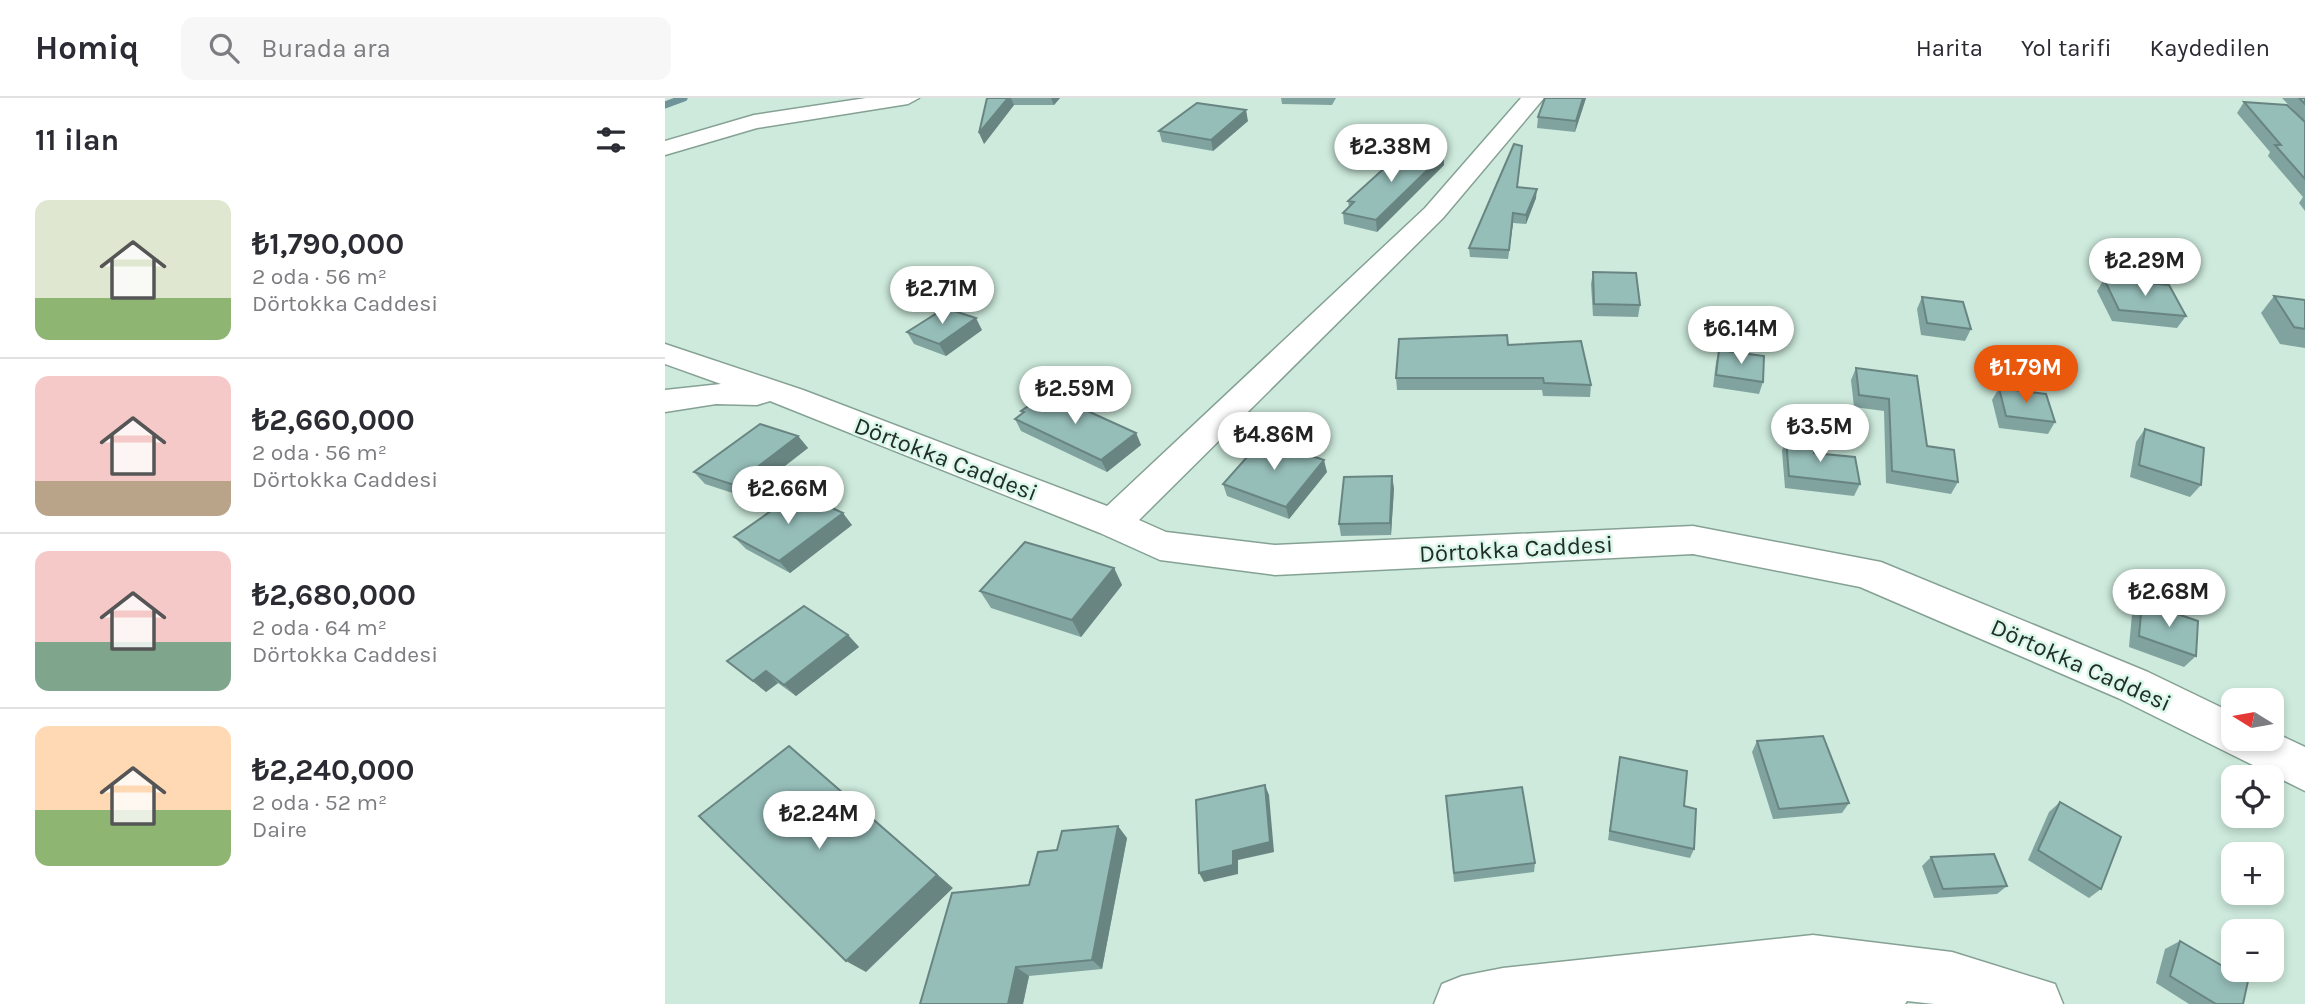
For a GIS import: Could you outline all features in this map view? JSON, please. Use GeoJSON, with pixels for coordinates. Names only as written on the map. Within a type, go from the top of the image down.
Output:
{"type":"FeatureCollection","features":[{"type":"Feature","properties":{"kind":"street"},"geometry":{"type":"LineString","coordinates":[[665,148],[754,122],[908,98]]}},
{"type":"Feature","properties":{"kind":"street"},"geometry":{"type":"LineString","coordinates":[[1113,523],[1434,213],[1533,98]]}},
{"type":"Feature","properties":{"kind":"street","name":"Dörtokka Caddesi"},"geometry":{"type":"LineString","coordinates":[[665,353],[790,397],[1113,523],[1160,546],[1275,560],[1693,540],[1867,573],[2133,685],[2221,729]]}},
{"type":"Feature","properties":{"kind":"street","name":"Dörtokka Caddesi"},"geometry":{"type":"LineString","coordinates":[[665,401],[716,394],[790,397]]}},
{"type":"Feature","properties":{"kind":"street"},"geometry":{"type":"LineString","coordinates":[[2266,751],[2305,770]]}},
{"type":"Feature","properties":{"kind":"street"},"geometry":{"type":"LineString","coordinates":[[1462,1004],[1503,996],[1813,962],[1952,979],[2035,1004]]}},
{"type":"Feature","properties":{"kind":"street"},"geometry":{"type":"LineString","coordinates":[[1668,1004],[1922,985],[1992,1004]]}},
{"type":"Feature","properties":{"kind":"building"},"geometry":{"type":"Polygon","coordinates":[[[987,98],[1008,98],[979,133],[987,98]]]}},
{"type":"Feature","properties":{"kind":"building"},"geometry":{"type":"Polygon","coordinates":[[[1545,98],[1583,98],[1576,121],[1538,117],[1545,98]]]}},
{"type":"Feature","properties":{"kind":"building"},"geometry":{"type":"Polygon","coordinates":[[[2244,102],[2287,105],[2305,122],[2305,179],[2275,145],[2281,145],[2244,102]]]}},
{"type":"Feature","properties":{"kind":"building"},"geometry":{"type":"Polygon","coordinates":[[[1197,103],[1246,110],[1211,140],[1159,131],[1197,103]]]}},
{"type":"Feature","properties":{"kind":"building"},"geometry":{"type":"Polygon","coordinates":[[[1514,144],[1522,146],[1517,187],[1537,189],[1526,215],[1513,213],[1509,250],[1469,248],[1514,144]]]}},
{"type":"Feature","properties":{"kind":"building"},"geometry":{"type":"Polygon","coordinates":[[[1414,148],[1444,154],[1376,220],[1343,213],[1354,202],[1348,201],[1390,163],[1398,164],[1414,148]]]}},
{"type":"Feature","properties":{"kind":"building"},"geometry":{"type":"Polygon","coordinates":[[[1593,272],[1636,273],[1640,305],[1594,304],[1593,272]]]}},
{"type":"Feature","properties":{"kind":"building"},"geometry":{"type":"Polygon","coordinates":[[[2104,279],[2169,285],[2186,316],[2119,310],[2104,279]]]}},
{"type":"Feature","properties":{"kind":"building"},"geometry":{"type":"Polygon","coordinates":[[[2274,296],[2305,300],[2305,329],[2294,327],[2274,296]]]}},
{"type":"Feature","properties":{"kind":"building"},"geometry":{"type":"Polygon","coordinates":[[[1922,297],[1963,302],[1971,329],[1927,323],[1922,297]]]}},
{"type":"Feature","properties":{"kind":"building"},"geometry":{"type":"Polygon","coordinates":[[[945,308],[976,318],[939,344],[907,332],[945,308]]]}},
{"type":"Feature","properties":{"kind":"building"},"geometry":{"type":"Polygon","coordinates":[[[1507,335],[1508,345],[1581,341],[1591,385],[1544,383],[1543,378],[1396,378],[1399,339],[1507,335]]]}},
{"type":"Feature","properties":{"kind":"building"},"geometry":{"type":"Polygon","coordinates":[[[1719,350],[1764,356],[1763,382],[1716,375],[1719,350]]]}},
{"type":"Feature","properties":{"kind":"building"},"geometry":{"type":"Polygon","coordinates":[[[1856,368],[1917,376],[1927,446],[1954,450],[1958,482],[1892,471],[1889,399],[1859,395],[1856,368]]]}},
{"type":"Feature","properties":{"kind":"building"},"geometry":{"type":"Polygon","coordinates":[[[1999,388],[2046,394],[2055,422],[2006,416],[1999,388]]]}},
{"type":"Feature","properties":{"kind":"building"},"geometry":{"type":"Polygon","coordinates":[[[1048,393],[1136,433],[1101,460],[1015,419],[1024,412],[1021,411],[1048,393]]]}},
{"type":"Feature","properties":{"kind":"building"},"geometry":{"type":"Polygon","coordinates":[[[760,424],[798,436],[734,485],[694,472],[760,424]]]}},
{"type":"Feature","properties":{"kind":"building"},"geometry":{"type":"Polygon","coordinates":[[[2145,429],[2204,448],[2201,485],[2139,465],[2145,429]]]}},
{"type":"Feature","properties":{"kind":"building"},"geometry":{"type":"Polygon","coordinates":[[[1265,437],[1324,460],[1286,507],[1223,484],[1265,437]]]}},
{"type":"Feature","properties":{"kind":"building"},"geometry":{"type":"Polygon","coordinates":[[[1786,439],[1813,442],[1814,453],[1855,457],[1860,484],[1789,476],[1786,439]]]}},
{"type":"Feature","properties":{"kind":"building"},"geometry":{"type":"Polygon","coordinates":[[[1392,476],[1390,523],[1339,524],[1344,477],[1392,476]]]}},
{"type":"Feature","properties":{"kind":"building"},"geometry":{"type":"Polygon","coordinates":[[[798,492],[843,513],[779,561],[734,537],[798,492]]]}},
{"type":"Feature","properties":{"kind":"building"},"geometry":{"type":"Polygon","coordinates":[[[1025,542],[1114,568],[1072,620],[980,591],[1025,542]]]}},
{"type":"Feature","properties":{"kind":"building"},"geometry":{"type":"Polygon","coordinates":[[[2142,602],[2198,621],[2196,656],[2139,636],[2142,602]]]}},
{"type":"Feature","properties":{"kind":"building"},"geometry":{"type":"Polygon","coordinates":[[[804,606],[848,635],[784,685],[766,671],[753,681],[727,661],[804,606]]]}},
{"type":"Feature","properties":{"kind":"building"},"geometry":{"type":"Polygon","coordinates":[[[1823,736],[1849,803],[1779,809],[1757,741],[1823,736]]]}},
{"type":"Feature","properties":{"kind":"building"},"geometry":{"type":"Polygon","coordinates":[[[789,746],[937,875],[846,961],[699,816],[789,746]]]}},
{"type":"Feature","properties":{"kind":"building"},"geometry":{"type":"Polygon","coordinates":[[[1620,757],[1687,771],[1684,806],[1696,809],[1694,849],[1610,831],[1620,757]]]}},
{"type":"Feature","properties":{"kind":"building"},"geometry":{"type":"Polygon","coordinates":[[[1265,785],[1270,842],[1233,851],[1233,865],[1199,873],[1196,800],[1265,785]]]}},
{"type":"Feature","properties":{"kind":"building"},"geometry":{"type":"Polygon","coordinates":[[[1522,787],[1535,863],[1454,873],[1446,796],[1522,787]]]}},
{"type":"Feature","properties":{"kind":"building"},"geometry":{"type":"Polygon","coordinates":[[[2060,802],[2121,837],[2101,889],[2038,850],[2060,802]]]}},
{"type":"Feature","properties":{"kind":"building"},"geometry":{"type":"Polygon","coordinates":[[[1118,826],[1092,960],[1016,967],[1008,1004],[920,1004],[952,893],[1029,885],[1038,852],[1057,850],[1062,831],[1118,826]]]}},
{"type":"Feature","properties":{"kind":"building"},"geometry":{"type":"Polygon","coordinates":[[[1994,854],[2007,886],[1943,889],[1931,857],[1994,854]]]}},
{"type":"Feature","properties":{"kind":"building"},"geometry":{"type":"Polygon","coordinates":[[[2180,941],[2221,965],[2221,982],[2248,982],[2243,1004],[2216,1004],[2170,976],[2180,941]]]}},
{"type":"Feature","properties":{"kind":"waterway"},"geometry":{"type":"LineString","coordinates":[[665,105],[684,98]]}}]}
